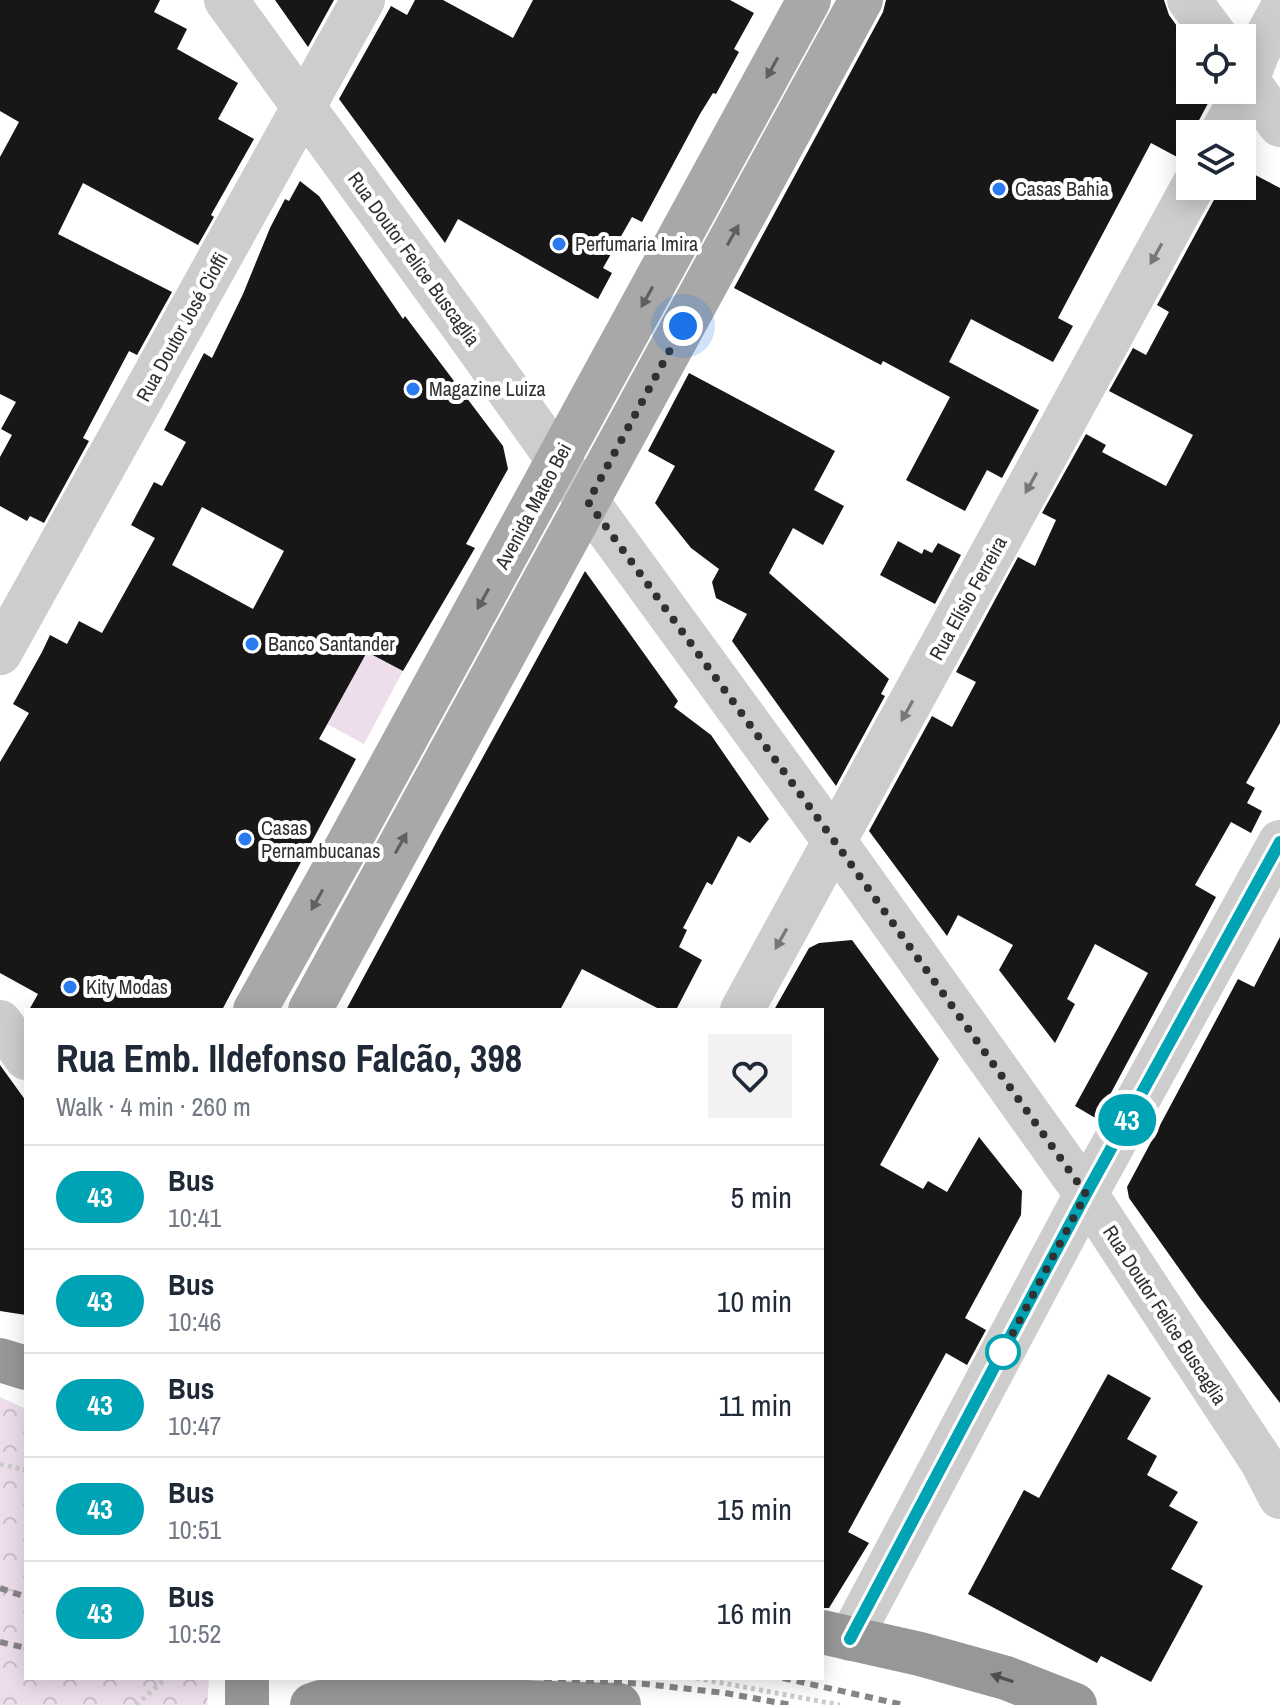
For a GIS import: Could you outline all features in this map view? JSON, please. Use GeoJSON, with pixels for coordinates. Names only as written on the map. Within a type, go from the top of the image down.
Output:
{"type":"FeatureCollection","features":[{"type":"Feature","properties":{"kind":"highway"},"geometry":{"type":"LineString","coordinates":[[0,1360],[24,1367]]}},
{"type":"Feature","properties":{"kind":"highway"},"geometry":{"type":"LineString","coordinates":[[836,1636],[920,1654],[1006,1678],[1075,1705]]}},
{"type":"Feature","properties":{"kind":"highway"},"geometry":{"type":"LineString","coordinates":[[247,1680],[247,1705]]}},
{"type":"Feature","properties":{"kind":"highway"},"geometry":{"type":"LineString","coordinates":[[312,1705],[325,1700],[355,1697],[619,1705]]}},
{"type":"Feature","properties":{"kind":"main road","name":"Avenida Mateo Bei"},"geometry":{"type":"LineString","coordinates":[[256,1008],[809,0]]}},
{"type":"Feature","properties":{"kind":"main road"},"geometry":{"type":"LineString","coordinates":[[311,1008],[861,0]]}},
{"type":"Feature","properties":{"kind":"main road"},"geometry":{"type":"LineString","coordinates":[[0,1360],[24,1351]]}},
{"type":"Feature","properties":{"kind":"street","name":"Rua Doutor Felice Buscaglia"},"geometry":{"type":"LineString","coordinates":[[226,0],[1086,1194],[1274,1480]]}},
{"type":"Feature","properties":{"kind":"street","name":"Rua Doutor José Cioffi"},"geometry":{"type":"LineString","coordinates":[[0,653],[363,0]]}},
{"type":"Feature","properties":{"kind":"street"},"geometry":{"type":"LineString","coordinates":[[1189,0],[1207,24]]}},
{"type":"Feature","properties":{"kind":"street"},"geometry":{"type":"LineString","coordinates":[[1256,55],[1280,12]]}},
{"type":"Feature","properties":{"kind":"street"},"geometry":{"type":"LineString","coordinates":[[1256,92],[1280,125]]}},
{"type":"Feature","properties":{"kind":"street","name":"Rua Elísio Ferreira"},"geometry":{"type":"LineString","coordinates":[[743,1008],[1185,200]]}},
{"type":"Feature","properties":{"kind":"street"},"geometry":{"type":"LineString","coordinates":[[836,1636],[1086,1194],[1280,842]]}},
{"type":"Feature","properties":{"kind":"street"},"geometry":{"type":"LineString","coordinates":[[0,1022],[24,1055]]}},
{"type":"Feature","properties":{"kind":"path"},"geometry":{"type":"LineString","coordinates":[[0,1464],[24,1470]]}},
{"type":"Feature","properties":{"kind":"path"},"geometry":{"type":"LineString","coordinates":[[136,1705],[164,1680]]}},
{"type":"Feature","properties":{"kind":"path"},"geometry":{"type":"LineString","coordinates":[[707,1680],[840,1705]]}},
{"type":"Feature","properties":{"kind":"green space"},"geometry":{"type":"Polygon","coordinates":[[[367,652],[403,671],[364,744],[327,724],[367,652]]]}},
{"type":"Feature","properties":{"kind":"green space"},"geometry":{"type":"Polygon","coordinates":[[[0,1397],[24,1408],[24,1680],[209,1680],[207,1705],[0,1705],[0,1397]]]}},
{"type":"Feature","properties":{"kind":"building"},"geometry":{"type":"Polygon","coordinates":[[[0,0],[160,0],[154,12],[187,29],[177,49],[238,83],[218,119],[254,139],[211,215],[214,217],[198,245],[83,183],[58,234],[172,292],[137,355],[129,351],[83,438],[89,441],[44,523],[30,516],[27,521],[0,506],[0,457],[12,435],[1,429],[16,402],[0,394],[0,157],[19,122],[0,111],[0,0]]]}},
{"type":"Feature","properties":{"kind":"building"},"geometry":{"type":"Polygon","coordinates":[[[275,0],[334,0],[308,47],[275,0]]]}},
{"type":"Feature","properties":{"kind":"building"},"geometry":{"type":"Polygon","coordinates":[[[415,0],[443,0],[513,38],[533,0],[730,0],[754,13],[734,49],[739,52],[716,94],[713,93],[700,114],[642,222],[632,217],[603,268],[612,273],[598,299],[458,219],[445,243],[339,99],[391,6],[407,15],[415,0]]]}},
{"type":"Feature","properties":{"kind":"building"},"geometry":{"type":"Polygon","coordinates":[[[886,0],[1164,0],[1176,25],[1176,104],[1208,104],[1199,120],[1176,120],[1176,156],[1151,143],[1058,318],[1073,326],[1053,362],[971,319],[949,362],[1039,410],[1002,478],[987,470],[965,511],[906,480],[950,397],[883,361],[881,365],[734,288],[883,12],[886,0]]]}},
{"type":"Feature","properties":{"kind":"building"},"geometry":{"type":"Polygon","coordinates":[[[1256,175],[1280,188],[1280,723],[1246,783],[1255,788],[1247,803],[1262,811],[1251,833],[1231,822],[1195,885],[1216,897],[1097,1119],[1075,1106],[1148,973],[1095,944],[1067,999],[1075,1004],[1055,1043],[999,970],[1013,945],[958,915],[947,936],[869,831],[932,716],[952,727],[976,682],[956,672],[1018,557],[1035,566],[1056,520],[1042,513],[1086,434],[1106,445],[1102,452],[1166,486],[1193,435],[1109,391],[1133,348],[1146,355],[1169,312],[1157,305],[1214,200],[1256,200],[1256,175]]]}},
{"type":"Feature","properties":{"kind":"building"},"geometry":{"type":"Polygon","coordinates":[[[300,181],[319,196],[403,319],[405,316],[503,446],[508,469],[466,544],[475,548],[403,671],[367,652],[319,739],[356,759],[223,1008],[30,1008],[38,994],[0,973],[0,762],[29,713],[13,704],[50,635],[67,644],[79,621],[102,633],[155,538],[131,525],[154,482],[162,486],[186,442],[164,430],[204,353],[212,358],[285,199],[289,201],[300,181]],[[202,507],[172,565],[253,609],[284,551],[202,507]]]}},
{"type":"Feature","properties":{"kind":"building"},"geometry":{"type":"Polygon","coordinates":[[[689,373],[835,451],[814,490],[844,506],[823,545],[793,528],[769,573],[889,679],[881,694],[885,696],[836,786],[732,641],[747,614],[716,598],[712,582],[719,569],[691,548],[655,503],[675,466],[648,451],[689,373]]]}},
{"type":"Feature","properties":{"kind":"building"},"geometry":{"type":"Polygon","coordinates":[[[898,541],[922,554],[924,549],[932,553],[938,543],[961,555],[935,604],[880,575],[898,541]]]}},
{"type":"Feature","properties":{"kind":"building"},"geometry":{"type":"Polygon","coordinates":[[[585,571],[678,701],[674,707],[711,735],[769,819],[750,843],[738,836],[712,885],[707,882],[683,928],[687,930],[679,947],[702,960],[677,1008],[657,1008],[582,969],[561,1008],[347,1008],[585,571]]]}},
{"type":"Feature","properties":{"kind":"building"},"geometry":{"type":"Polygon","coordinates":[[[1280,937],[1280,1403],[1129,1198],[1127,1187],[1238,979],[1254,987],[1280,937]]]}},
{"type":"Feature","properties":{"kind":"building"},"geometry":{"type":"Polygon","coordinates":[[[852,940],[939,1059],[880,1165],[923,1189],[928,1181],[947,1192],[979,1137],[1022,1191],[1021,1215],[965,1318],[986,1330],[967,1365],[946,1353],[848,1532],[869,1543],[829,1608],[824,1608],[824,1008],[775,1008],[809,948],[819,943],[852,940]]]}},
{"type":"Feature","properties":{"kind":"building"},"geometry":{"type":"Polygon","coordinates":[[[0,1065],[24,1098],[24,1315],[0,1311],[0,1065]]]}},
{"type":"Feature","properties":{"kind":"building"},"geometry":{"type":"Polygon","coordinates":[[[1108,1374],[1151,1398],[1127,1439],[1157,1456],[1147,1475],[1178,1492],[1169,1506],[1198,1522],[1171,1569],[1203,1586],[1151,1682],[1101,1656],[1097,1663],[968,1594],[1024,1490],[1039,1498],[1108,1374]]]}},
{"type":"Feature","properties":{"kind":"railway"},"geometry":{"type":"LineString","coordinates":[[0,1588],[24,1596]]}},
{"type":"Feature","properties":{"kind":"railway"},"geometry":{"type":"LineString","coordinates":[[0,1642],[24,1648]]}},
{"type":"Feature","properties":{"kind":"railway"},"geometry":{"type":"LineString","coordinates":[[578,1680],[725,1693],[791,1705]]}},
{"type":"Feature","properties":{"kind":"railway"},"geometry":{"type":"LineString","coordinates":[[792,1680],[904,1705]]}},
{"type":"Feature","properties":{"kind":"bus line","name":"43"},"geometry":{"type":"LineString","coordinates":[[850,1639],[1086,1194],[1280,842]]}},
{"type":"Feature","properties":{"kind":"place","name":"Casas Bahia"},"geometry":{"type":"Point","coordinates":[999,189]}},
{"type":"Feature","properties":{"kind":"place","name":"Perfumaria Imira"},"geometry":{"type":"Point","coordinates":[559,244]}},
{"type":"Feature","properties":{"kind":"place","name":"Magazine Luiza"},"geometry":{"type":"Point","coordinates":[413,389]}},
{"type":"Feature","properties":{"kind":"place","name":"Banco Santander"},"geometry":{"type":"Point","coordinates":[252,644]}},
{"type":"Feature","properties":{"kind":"place","name":"Casas Pernambucanas"},"geometry":{"type":"Point","coordinates":[245,839]}},
{"type":"Feature","properties":{"kind":"place","name":"Kity Modas"},"geometry":{"type":"Point","coordinates":[70,987]}},
{"type":"Feature","properties":{"kind":"route"},"geometry":{"type":"LineString","coordinates":[[683,326],[588,502],[1086,1194],[996,1365],[1003,1352]]}}]}
